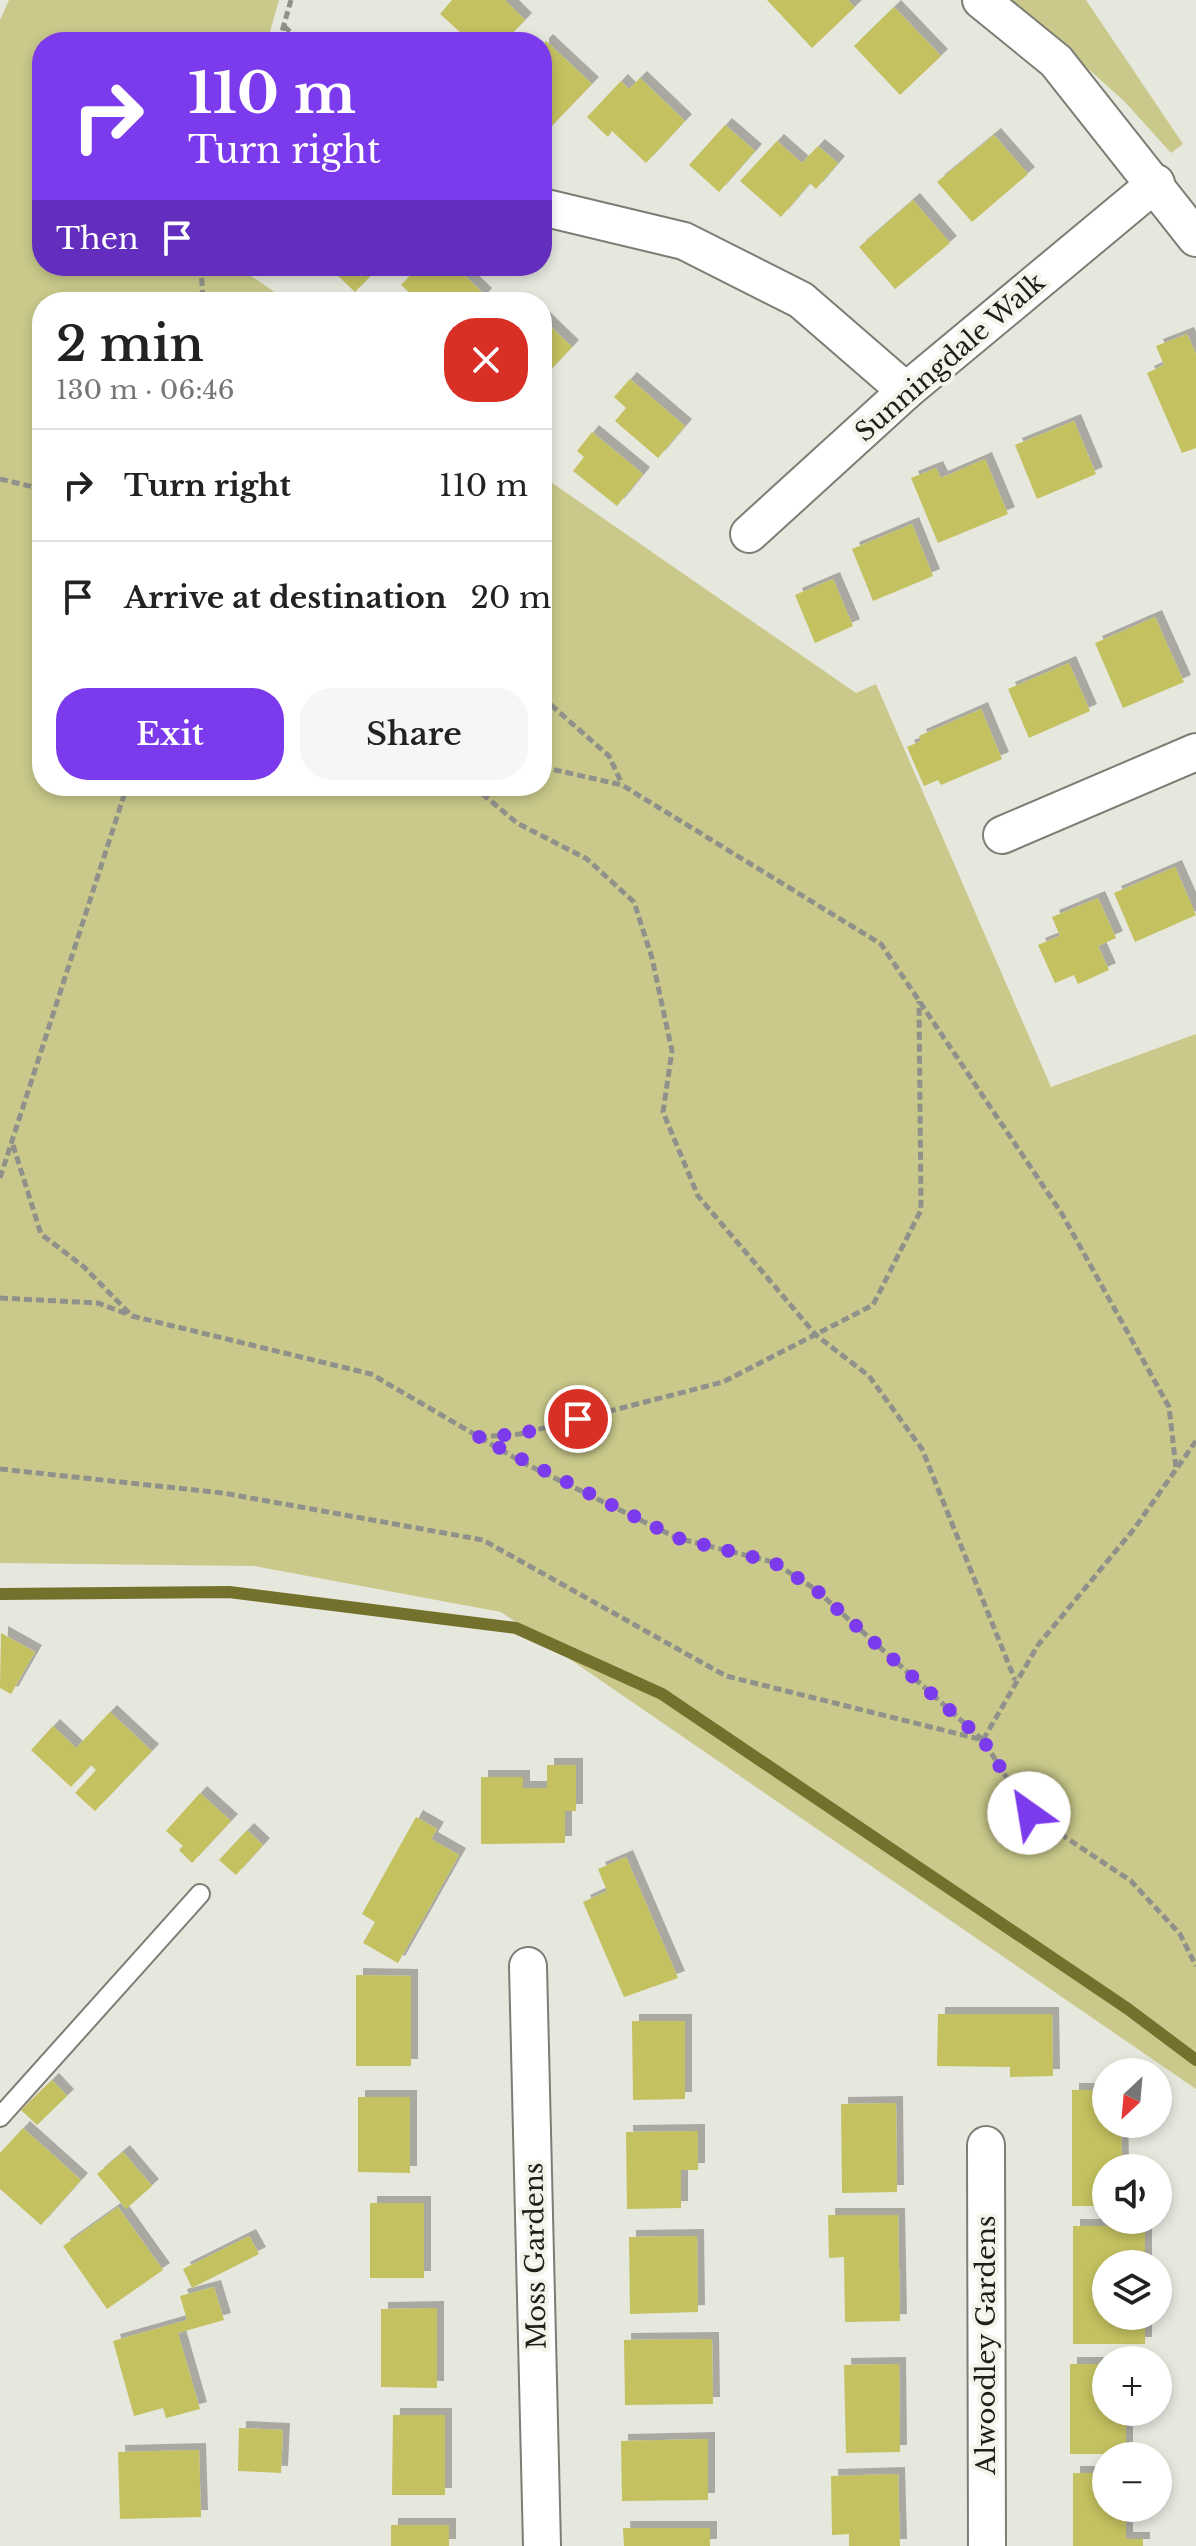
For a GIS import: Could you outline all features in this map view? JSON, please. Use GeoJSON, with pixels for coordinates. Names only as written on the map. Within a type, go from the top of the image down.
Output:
{"type":"FeatureCollection","features":[{"type":"Feature","properties":{"kind":"street"},"geometry":{"type":"LineString","coordinates":[[981,0],[1056,61],[1156,183],[1196,238]]}},
{"type":"Feature","properties":{"kind":"street","name":"Sunningdale Walk"},"geometry":{"type":"LineString","coordinates":[[749,534],[906,391],[1156,183]]}},
{"type":"Feature","properties":{"kind":"street"},"geometry":{"type":"LineString","coordinates":[[552,209],[684,241],[788,293],[801,300],[906,391]]}},
{"type":"Feature","properties":{"kind":"street"},"geometry":{"type":"LineString","coordinates":[[1002,835],[1196,752]]}},
{"type":"Feature","properties":{"kind":"street","name":"Moss Gardens"},"geometry":{"type":"LineString","coordinates":[[528,1966],[542,2546]]}},
{"type":"Feature","properties":{"kind":"street","name":"Alwoodley Gardens"},"geometry":{"type":"LineString","coordinates":[[986,2145],[987,2546]]}},
{"type":"Feature","properties":{"kind":"lane"},"geometry":{"type":"LineString","coordinates":[[0,2117],[200,1894]]}},
{"type":"Feature","properties":{"kind":"path"},"geometry":{"type":"LineString","coordinates":[[282,32],[291,0]]}},
{"type":"Feature","properties":{"kind":"path"},"geometry":{"type":"LineString","coordinates":[[284,26],[290,32]]}},
{"type":"Feature","properties":{"kind":"path"},"geometry":{"type":"LineString","coordinates":[[0,479],[32,487]]}},
{"type":"Feature","properties":{"kind":"path"},"geometry":{"type":"LineString","coordinates":[[552,706],[609,756],[622,785]]}},
{"type":"Feature","properties":{"kind":"path"},"geometry":{"type":"LineString","coordinates":[[552,769],[622,785],[881,944],[1062,1214],[1169,1407],[1176,1469]]}},
{"type":"Feature","properties":{"kind":"path"},"geometry":{"type":"LineString","coordinates":[[0,1178],[124,796]]}},
{"type":"Feature","properties":{"kind":"path"},"geometry":{"type":"LineString","coordinates":[[485,796],[517,823],[587,859],[634,902],[652,958],[672,1051],[663,1112],[698,1196],[816,1335],[869,1376],[922,1449],[1015,1681]]}},
{"type":"Feature","properties":{"kind":"path"},"geometry":{"type":"LineString","coordinates":[[478,1437],[520,1434],[723,1382],[873,1305],[921,1210],[919,1000]]}},
{"type":"Feature","properties":{"kind":"path"},"geometry":{"type":"LineString","coordinates":[[13,1145],[41,1234],[84,1267],[132,1316]]}},
{"type":"Feature","properties":{"kind":"path"},"geometry":{"type":"LineString","coordinates":[[0,1298],[98,1303],[132,1316],[371,1374],[478,1437],[677,1538],[773,1562],[815,1589],[983,1740],[1029,1813],[1131,1881],[1180,1934],[1196,1966]]}},
{"type":"Feature","properties":{"kind":"path"},"geometry":{"type":"LineString","coordinates":[[983,1740],[1038,1645],[1134,1529],[1196,1441]]}},
{"type":"Feature","properties":{"kind":"path"},"geometry":{"type":"LineString","coordinates":[[0,1469],[223,1493],[483,1540],[726,1676],[983,1740]]}},
{"type":"Feature","properties":{"kind":"shaded area"},"geometry":{"type":"Polygon","coordinates":[[[9,0],[279,0],[270,32],[32,32],[32,276],[251,276],[275,292],[32,292],[32,796],[552,796],[552,483],[856,693],[876,684],[1051,1087],[1196,1034],[1196,2089],[1172,2073],[1172,2058],[1151,2058],[501,1612],[254,1566],[0,1563],[0,20],[9,0]]]}},
{"type":"Feature","properties":{"kind":"shaded area"},"geometry":{"type":"Polygon","coordinates":[[[1012,0],[1086,0],[1183,144],[1171,153],[1125,102],[1012,0]]]}},
{"type":"Feature","properties":{"kind":"building"},"geometry":{"type":"Polygon","coordinates":[[[452,0],[505,0],[525,20],[514,32],[460,32],[440,14],[452,0]]]}},
{"type":"Feature","properties":{"kind":"building"},"geometry":{"type":"Polygon","coordinates":[[[767,0],[848,0],[855,7],[812,48],[767,0]]]}},
{"type":"Feature","properties":{"kind":"building"},"geometry":{"type":"Polygon","coordinates":[[[894,7],[941,56],[900,95],[854,46],[894,7]]]}},
{"type":"Feature","properties":{"kind":"building"},"geometry":{"type":"Polygon","coordinates":[[[552,47],[592,84],[552,126],[552,47]]]}},
{"type":"Feature","properties":{"kind":"building"},"geometry":{"type":"Polygon","coordinates":[[[640,78],[685,121],[646,163],[612,131],[608,137],[587,117],[621,81],[629,89],[640,78]]]}},
{"type":"Feature","properties":{"kind":"building"},"geometry":{"type":"Polygon","coordinates":[[[725,125],[755,151],[719,192],[689,165],[725,125]]]}},
{"type":"Feature","properties":{"kind":"building"},"geometry":{"type":"Polygon","coordinates":[[[994,135],[1028,174],[972,222],[937,182],[994,135]]]}},
{"type":"Feature","properties":{"kind":"building"},"geometry":{"type":"Polygon","coordinates":[[[777,141],[802,163],[818,146],[838,163],[816,189],[810,183],[781,217],[740,181],[777,141]]]}},
{"type":"Feature","properties":{"kind":"building"},"geometry":{"type":"Polygon","coordinates":[[[913,200],[950,243],[895,289],[859,247],[913,200]]]}},
{"type":"Feature","properties":{"kind":"building"},"geometry":{"type":"Polygon","coordinates":[[[338,276],[370,276],[355,292],[338,276]]]}},
{"type":"Feature","properties":{"kind":"building"},"geometry":{"type":"Polygon","coordinates":[[[410,276],[465,276],[482,292],[408,292],[401,285],[410,276]]]}},
{"type":"Feature","properties":{"kind":"building"},"geometry":{"type":"Polygon","coordinates":[[[552,328],[572,347],[552,368],[552,328]]]}},
{"type":"Feature","properties":{"kind":"building"},"geometry":{"type":"Polygon","coordinates":[[[1187,334],[1196,354],[1196,448],[1182,453],[1147,373],[1164,365],[1156,346],[1187,334]]]}},
{"type":"Feature","properties":{"kind":"building"},"geometry":{"type":"Polygon","coordinates":[[[630,379],[685,426],[658,458],[615,421],[626,408],[614,397],[630,379]]]}},
{"type":"Feature","properties":{"kind":"building"},"geometry":{"type":"Polygon","coordinates":[[[1074,421],[1096,474],[1037,499],[1015,445],[1074,421]]]}},
{"type":"Feature","properties":{"kind":"building"},"geometry":{"type":"Polygon","coordinates":[[[592,432],[643,474],[617,506],[573,471],[584,457],[577,451],[592,432]]]}},
{"type":"Feature","properties":{"kind":"building"},"geometry":{"type":"Polygon","coordinates":[[[985,459],[1008,514],[938,543],[911,478],[936,468],[941,478],[985,459]]]}},
{"type":"Feature","properties":{"kind":"building"},"geometry":{"type":"Polygon","coordinates":[[[912,524],[933,576],[873,601],[852,549],[912,524]]]}},
{"type":"Feature","properties":{"kind":"building"},"geometry":{"type":"Polygon","coordinates":[[[833,579],[853,626],[815,643],[795,595],[833,579]]]}},
{"type":"Feature","properties":{"kind":"building"},"geometry":{"type":"Polygon","coordinates":[[[1155,617],[1184,682],[1123,708],[1095,643],[1155,617]]]}},
{"type":"Feature","properties":{"kind":"building"},"geometry":{"type":"Polygon","coordinates":[[[1069,663],[1090,711],[1029,738],[1008,689],[1069,663]]]}},
{"type":"Feature","properties":{"kind":"building"},"geometry":{"type":"Polygon","coordinates":[[[981,709],[1002,759],[941,785],[938,780],[924,786],[907,747],[921,741],[919,736],[981,709]]]}},
{"type":"Feature","properties":{"kind":"building"},"geometry":{"type":"Polygon","coordinates":[[[1175,867],[1196,915],[1135,942],[1114,893],[1175,867]]]}},
{"type":"Feature","properties":{"kind":"building"},"geometry":{"type":"Polygon","coordinates":[[[1098,898],[1116,938],[1098,946],[1109,970],[1078,984],[1074,975],[1055,983],[1038,945],[1060,936],[1052,917],[1098,898]]]}},
{"type":"Feature","properties":{"kind":"building"},"geometry":{"type":"Polygon","coordinates":[[[1,1633],[35,1652],[11,1694],[0,1688],[1,1633]]]}},
{"type":"Feature","properties":{"kind":"building"},"geometry":{"type":"Polygon","coordinates":[[[110,1712],[152,1751],[95,1811],[75,1793],[96,1770],[91,1765],[71,1787],[31,1750],[53,1726],[76,1748],[110,1712]]]}},
{"type":"Feature","properties":{"kind":"building"},"geometry":{"type":"Polygon","coordinates":[[[547,1765],[576,1765],[576,1811],[565,1811],[565,1843],[481,1844],[481,1777],[523,1777],[523,1788],[547,1788],[547,1765]]]}},
{"type":"Feature","properties":{"kind":"building"},"geometry":{"type":"Polygon","coordinates":[[[200,1793],[231,1821],[192,1863],[179,1850],[183,1846],[166,1831],[200,1793]]]}},
{"type":"Feature","properties":{"kind":"building"},"geometry":{"type":"Polygon","coordinates":[[[416,1817],[437,1829],[431,1839],[459,1855],[398,1963],[363,1943],[375,1922],[362,1914],[416,1817]]]}},
{"type":"Feature","properties":{"kind":"building"},"geometry":{"type":"Polygon","coordinates":[[[247,1830],[263,1845],[236,1875],[219,1860],[247,1830]]]}},
{"type":"Feature","properties":{"kind":"building"},"geometry":{"type":"Polygon","coordinates":[[[626,1857],[678,1978],[624,1997],[583,1902],[607,1891],[598,1869],[626,1857]]]}},
{"type":"Feature","properties":{"kind":"building"},"geometry":{"type":"Polygon","coordinates":[[[356,1975],[411,1976],[411,2066],[356,2066],[356,1975]]]}},
{"type":"Feature","properties":{"kind":"building"},"geometry":{"type":"Polygon","coordinates":[[[938,2014],[1052,2014],[1053,2076],[1010,2077],[1010,2067],[937,2066],[938,2014]]]}},
{"type":"Feature","properties":{"kind":"building"},"geometry":{"type":"Polygon","coordinates":[[[632,2021],[685,2021],[685,2099],[633,2100],[632,2021]]]}},
{"type":"Feature","properties":{"kind":"building"},"geometry":{"type":"Polygon","coordinates":[[[52,2080],[67,2096],[37,2125],[21,2110],[52,2080]]]}},
{"type":"Feature","properties":{"kind":"building"},"geometry":{"type":"Polygon","coordinates":[[[1072,2090],[1092,2090],[1092,2138],[1121,2138],[1122,2154],[1092,2154],[1092,2206],[1072,2206],[1072,2090]]]}},
{"type":"Feature","properties":{"kind":"building"},"geometry":{"type":"Polygon","coordinates":[[[358,2097],[410,2097],[410,2173],[358,2172],[358,2097]]]}},
{"type":"Feature","properties":{"kind":"building"},"geometry":{"type":"Polygon","coordinates":[[[896,2103],[897,2192],[842,2193],[841,2104],[896,2103]]]}},
{"type":"Feature","properties":{"kind":"building"},"geometry":{"type":"Polygon","coordinates":[[[23,2128],[81,2180],[41,2225],[0,2189],[0,2153],[23,2128]]]}},
{"type":"Feature","properties":{"kind":"building"},"geometry":{"type":"Polygon","coordinates":[[[698,2131],[698,2170],[681,2170],[681,2208],[627,2209],[626,2132],[698,2131]]]}},
{"type":"Feature","properties":{"kind":"building"},"geometry":{"type":"Polygon","coordinates":[[[123,2152],[152,2186],[126,2209],[97,2174],[123,2152]]]}},
{"type":"Feature","properties":{"kind":"building"},"geometry":{"type":"Polygon","coordinates":[[[370,2203],[424,2203],[424,2278],[370,2278],[370,2203]]]}},
{"type":"Feature","properties":{"kind":"building"},"geometry":{"type":"Polygon","coordinates":[[[118,2207],[163,2270],[107,2309],[63,2246],[118,2207]]]}},
{"type":"Feature","properties":{"kind":"building"},"geometry":{"type":"Polygon","coordinates":[[[828,2215],[898,2215],[900,2321],[845,2322],[844,2257],[829,2258],[828,2215]]]}},
{"type":"Feature","properties":{"kind":"building"},"geometry":{"type":"Polygon","coordinates":[[[1073,2226],[1092,2226],[1092,2234],[1145,2234],[1145,2250],[1092,2250],[1092,2330],[1145,2330],[1145,2344],[1073,2344],[1073,2226]]]}},
{"type":"Feature","properties":{"kind":"building"},"geometry":{"type":"Polygon","coordinates":[[[249,2236],[259,2254],[192,2288],[183,2269],[249,2236]]]}},
{"type":"Feature","properties":{"kind":"building"},"geometry":{"type":"Polygon","coordinates":[[[697,2236],[698,2312],[630,2314],[629,2237],[697,2236]]]}},
{"type":"Feature","properties":{"kind":"building"},"geometry":{"type":"Polygon","coordinates":[[[214,2287],[224,2320],[178,2333],[200,2409],[166,2418],[163,2408],[134,2416],[113,2341],[187,2320],[180,2296],[214,2287]]]}},
{"type":"Feature","properties":{"kind":"building"},"geometry":{"type":"Polygon","coordinates":[[[437,2308],[437,2388],[381,2387],[381,2309],[437,2308]]]}},
{"type":"Feature","properties":{"kind":"building"},"geometry":{"type":"Polygon","coordinates":[[[712,2339],[713,2404],[625,2405],[624,2340],[712,2339]]]}},
{"type":"Feature","properties":{"kind":"building"},"geometry":{"type":"Polygon","coordinates":[[[899,2364],[900,2452],[846,2453],[844,2365],[899,2364]]]}},
{"type":"Feature","properties":{"kind":"building"},"geometry":{"type":"Polygon","coordinates":[[[1070,2364],[1092,2364],[1092,2426],[1126,2426],[1126,2442],[1092,2442],[1092,2454],[1070,2454],[1070,2364]]]}},
{"type":"Feature","properties":{"kind":"building"},"geometry":{"type":"Polygon","coordinates":[[[393,2415],[445,2415],[445,2495],[392,2495],[393,2415]]]}},
{"type":"Feature","properties":{"kind":"building"},"geometry":{"type":"Polygon","coordinates":[[[239,2428],[283,2430],[281,2473],[238,2471],[239,2428]]]}},
{"type":"Feature","properties":{"kind":"building"},"geometry":{"type":"Polygon","coordinates":[[[708,2439],[708,2500],[622,2501],[621,2441],[708,2439]]]}},
{"type":"Feature","properties":{"kind":"building"},"geometry":{"type":"Polygon","coordinates":[[[199,2450],[201,2517],[120,2519],[118,2452],[199,2450]]]}},
{"type":"Feature","properties":{"kind":"building"},"geometry":{"type":"Polygon","coordinates":[[[1073,2473],[1092,2473],[1092,2522],[1126,2522],[1126,2539],[1143,2539],[1143,2546],[1073,2546],[1073,2473]]]}},
{"type":"Feature","properties":{"kind":"building"},"geometry":{"type":"Polygon","coordinates":[[[898,2474],[900,2546],[849,2546],[849,2534],[832,2535],[831,2476],[898,2474]]]}},
{"type":"Feature","properties":{"kind":"building"},"geometry":{"type":"Polygon","coordinates":[[[391,2525],[449,2525],[449,2546],[391,2546],[391,2525]]]}},
{"type":"Feature","properties":{"kind":"building"},"geometry":{"type":"Polygon","coordinates":[[[623,2528],[710,2528],[710,2546],[624,2546],[623,2528]]]}},
{"type":"Feature","properties":{"kind":"waterway"},"geometry":{"type":"LineString","coordinates":[[0,1594],[229,1592],[516,1628],[662,1694],[1128,2009],[1196,2060]]}},
{"type":"Feature","properties":{"kind":"route"},"geometry":{"type":"LineString","coordinates":[[578,1419],[520,1434],[478,1437],[677,1538],[773,1562],[815,1589],[983,1740],[1029,1813]]}}]}
